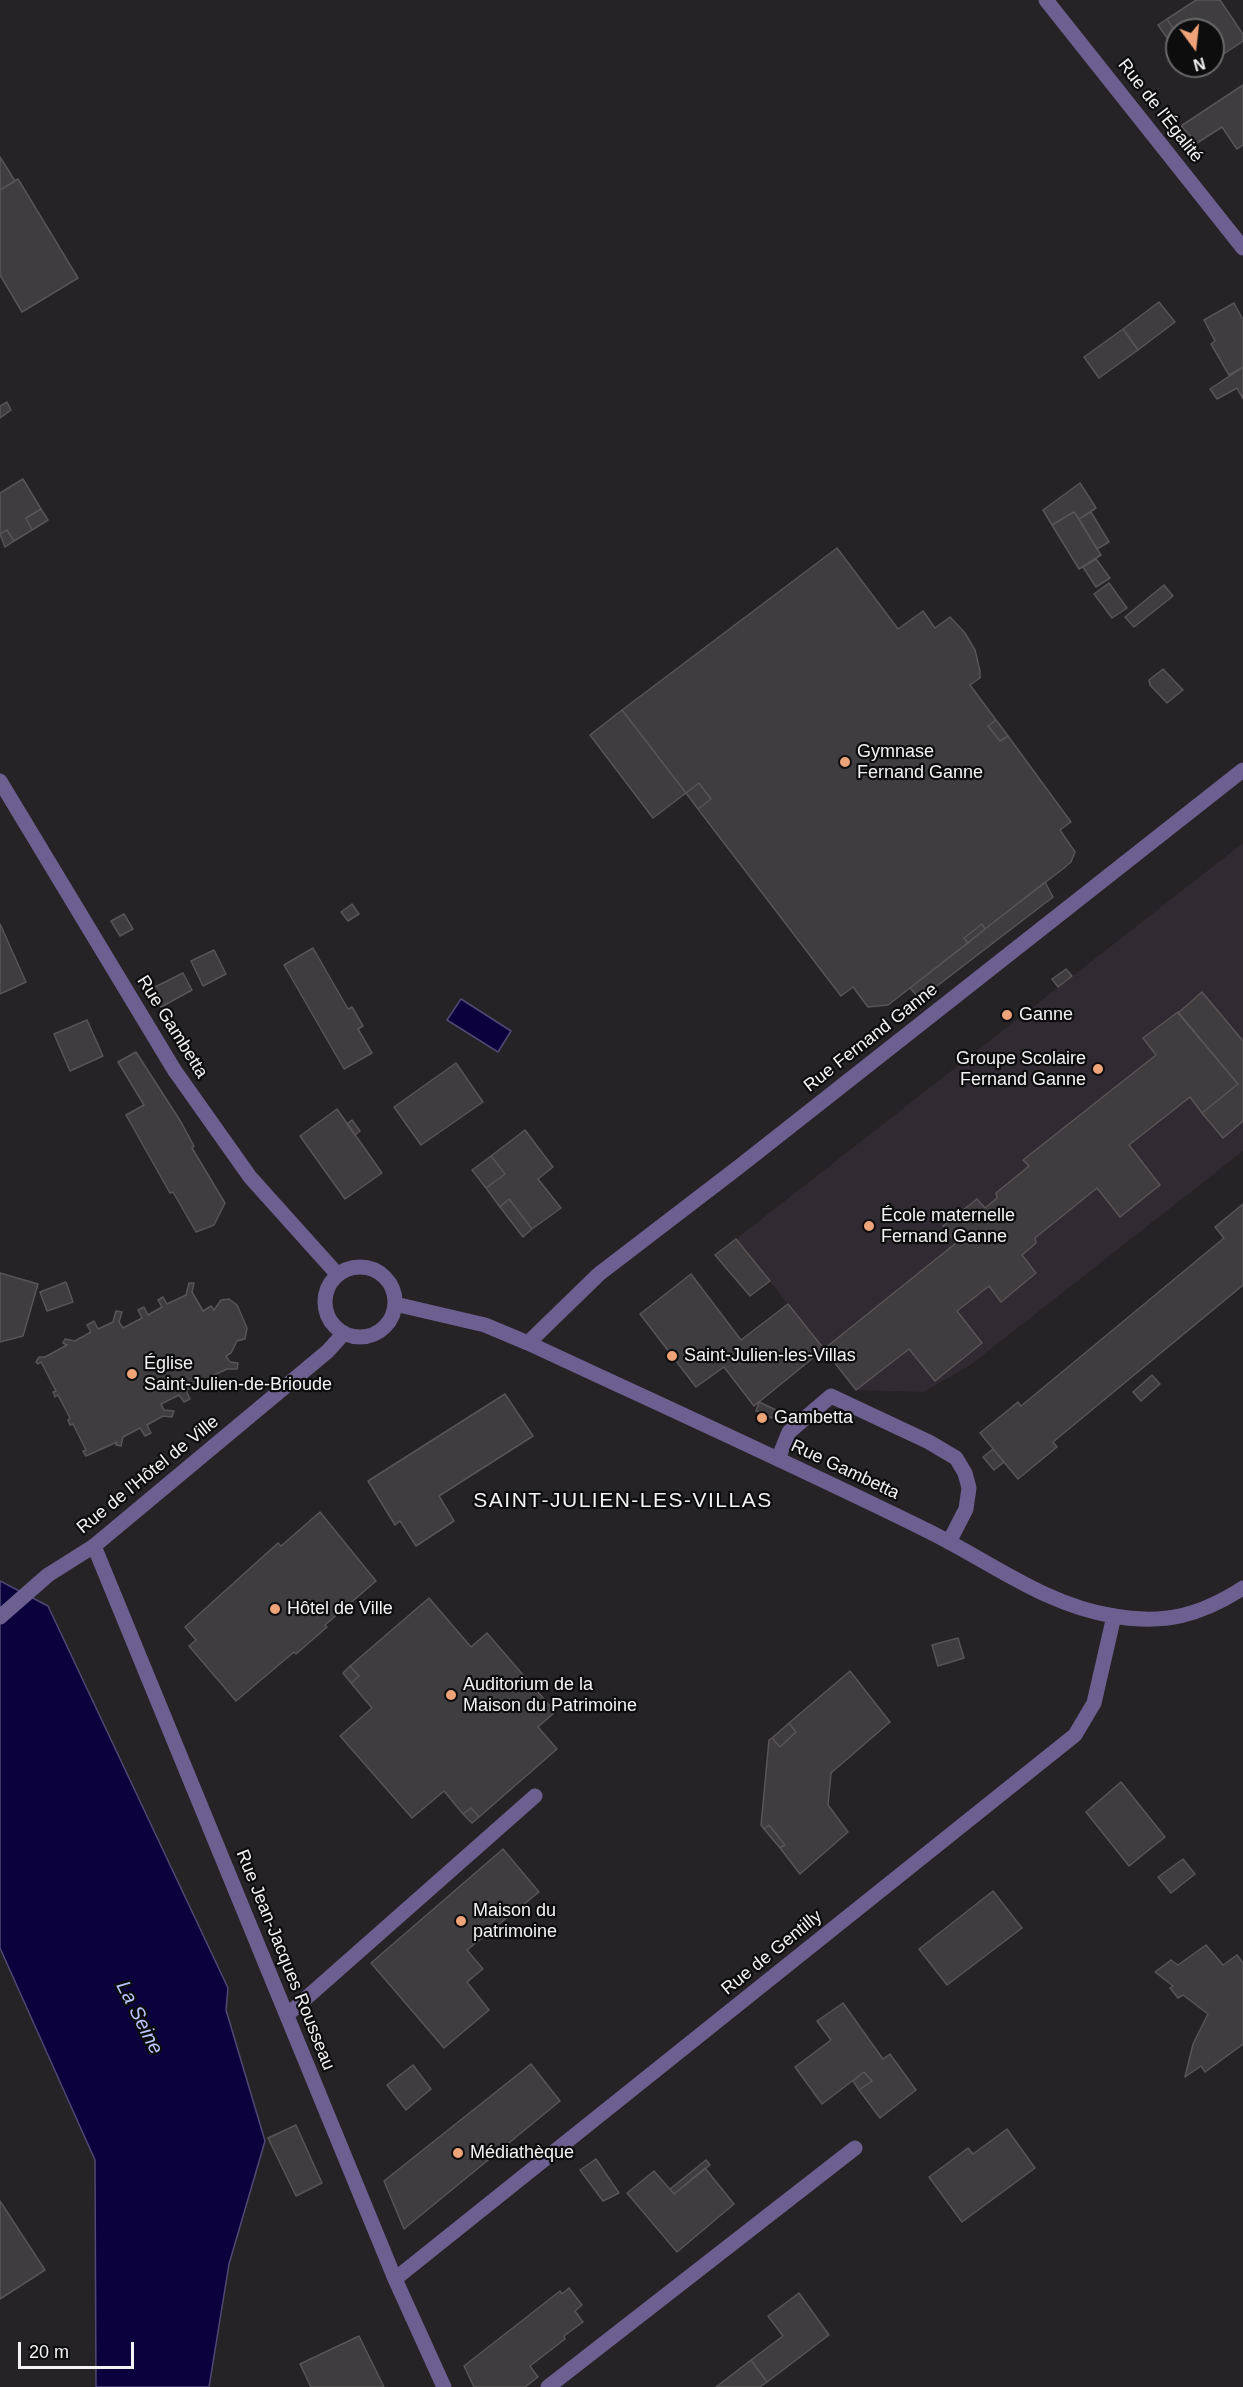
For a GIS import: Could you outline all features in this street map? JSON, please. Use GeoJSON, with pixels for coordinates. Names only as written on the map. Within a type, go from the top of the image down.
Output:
{"type":"FeatureCollection","features":[{"type":"Feature","properties":{"kind":"street","name":"Rue de l'Égalité"},"geometry":{"type":"LineString","coordinates":[[1050,1],[1243,248]]}},
{"type":"Feature","properties":{"kind":"street","name":"Rue Fernand Ganne"},"geometry":{"type":"LineString","coordinates":[[528,1343],[599,1274],[740,1166],[1243,770]]}},
{"type":"Feature","properties":{"kind":"street","name":"Rue Gambetta"},"geometry":{"type":"LineString","coordinates":[[0,781],[175,1071],[250,1177],[277,1210],[338,1275]]}},
{"type":"Feature","properties":{"kind":"street"},"geometry":{"type":"LineString","coordinates":[[359,1267],[381,1274],[389,1282],[394,1293],[395,1304],[392,1316],[377,1333],[354,1337],[334,1327],[327,1317],[325,1294],[338,1275],[359,1267]]}},
{"type":"Feature","properties":{"kind":"street","name":"Rue Gambetta"},"geometry":{"type":"LineString","coordinates":[[395,1304],[485,1325],[528,1343],[949,1542],[1032,1590],[1067,1604],[1114,1617],[1162,1620],[1204,1610],[1243,1588]]}},
{"type":"Feature","properties":{"kind":"street","name":"Rue de l'Hôtel de Ville"},"geometry":{"type":"LineString","coordinates":[[0,1617],[48,1575],[94,1546],[328,1351],[344,1333]]}},
{"type":"Feature","properties":{"kind":"street"},"geometry":{"type":"LineString","coordinates":[[778,1460],[789,1432],[831,1396],[929,1442],[956,1458],[965,1473],[969,1488],[966,1509],[949,1542]]}},
{"type":"Feature","properties":{"kind":"street","name":"Rue Jean-Jacques Rousseau"},"geometry":{"type":"LineString","coordinates":[[94,1546],[395,2279],[444,2387]]}},
{"type":"Feature","properties":{"kind":"street","name":"Rue de Gentilly"},"geometry":{"type":"LineString","coordinates":[[395,2279],[1075,1735],[1094,1703],[1114,1617]]}},
{"type":"Feature","properties":{"kind":"street"},"geometry":{"type":"LineString","coordinates":[[287,2014],[535,1796]]}},
{"type":"Feature","properties":{"kind":"street"},"geometry":{"type":"LineString","coordinates":[[548,2387],[855,2148]]}},
{"type":"Feature","properties":{"kind":"shaded area","name":"Groupe Scolaire Fernand Ganne"},"geometry":{"type":"Polygon","coordinates":[[[1243,843],[1243,1151],[969,1366],[923,1392],[856,1390],[736,1239],[1243,843]]]}},
{"type":"Feature","properties":{"kind":"water"},"geometry":{"type":"Polygon","coordinates":[[[461,999],[511,1031],[498,1052],[447,1020],[461,999]]]}},
{"type":"Feature","properties":{"kind":"water","name":"La Seine"},"geometry":{"type":"Polygon","coordinates":[[[0,1581],[48,1606],[228,1988],[226,2010],[265,2141],[229,2264],[209,2387],[96,2387],[95,2160],[0,1948],[0,1581]]]}},
{"type":"Feature","properties":{"kind":"building"},"geometry":{"type":"Polygon","coordinates":[[[1196,0],[1220,0],[1243,34],[1243,41],[1225,53],[1225,18],[1169,18],[1196,0]]]}},
{"type":"Feature","properties":{"kind":"building"},"geometry":{"type":"Polygon","coordinates":[[[1165,20],[1165,35],[1158,25],[1165,20]]]}},
{"type":"Feature","properties":{"kind":"building"},"geometry":{"type":"Polygon","coordinates":[[[1243,85],[1243,145],[1237,149],[1222,127],[1197,143],[1181,126],[1243,85]]]}},
{"type":"Feature","properties":{"kind":"building"},"geometry":{"type":"Polygon","coordinates":[[[0,157],[15,181],[0,190],[0,157]]]}},
{"type":"Feature","properties":{"kind":"building"},"geometry":{"type":"Polygon","coordinates":[[[18,179],[78,278],[22,312],[0,275],[0,190],[18,179]]]}},
{"type":"Feature","properties":{"kind":"building"},"geometry":{"type":"Polygon","coordinates":[[[1159,302],[1175,322],[1138,350],[1123,329],[1159,302]]]}},
{"type":"Feature","properties":{"kind":"building"},"geometry":{"type":"Polygon","coordinates":[[[1234,303],[1243,320],[1243,367],[1229,375],[1211,344],[1215,341],[1204,320],[1234,303]]]}},
{"type":"Feature","properties":{"kind":"building"},"geometry":{"type":"Polygon","coordinates":[[[1123,329],[1138,350],[1099,378],[1084,357],[1123,329]]]}},
{"type":"Feature","properties":{"kind":"building"},"geometry":{"type":"Polygon","coordinates":[[[1243,367],[1243,399],[1237,388],[1217,399],[1210,389],[1243,367]]]}},
{"type":"Feature","properties":{"kind":"building"},"geometry":{"type":"Polygon","coordinates":[[[7,402],[11,410],[0,418],[0,406],[7,402]]]}},
{"type":"Feature","properties":{"kind":"building"},"geometry":{"type":"Polygon","coordinates":[[[23,479],[41,509],[26,518],[32,530],[14,541],[7,530],[0,534],[0,493],[23,479]]]}},
{"type":"Feature","properties":{"kind":"building"},"geometry":{"type":"Polygon","coordinates":[[[1080,483],[1096,508],[1079,519],[1074,512],[1052,525],[1043,510],[1080,483]]]}},
{"type":"Feature","properties":{"kind":"building"},"geometry":{"type":"Polygon","coordinates":[[[41,509],[48,520],[32,530],[26,518],[41,509]]]}},
{"type":"Feature","properties":{"kind":"building"},"geometry":{"type":"Polygon","coordinates":[[[1074,512],[1101,555],[1079,569],[1052,525],[1074,512]]]}},
{"type":"Feature","properties":{"kind":"building"},"geometry":{"type":"Polygon","coordinates":[[[1091,512],[1109,542],[1097,549],[1079,519],[1091,512]]]}},
{"type":"Feature","properties":{"kind":"building"},"geometry":{"type":"Polygon","coordinates":[[[7,530],[14,541],[5,547],[0,534],[7,530]]]}},
{"type":"Feature","properties":{"kind":"building","name":"Gymnase Fernand Ganne"},"geometry":{"type":"Polygon","coordinates":[[[837,548],[898,629],[923,611],[935,628],[950,617],[965,633],[975,650],[980,671],[980,678],[970,685],[996,720],[988,726],[1000,741],[1008,736],[1071,822],[1060,830],[1075,852],[1071,862],[1064,868],[985,929],[982,924],[964,938],[968,943],[888,1005],[868,1007],[853,987],[841,996],[698,809],[711,799],[699,783],[686,793],[622,710],[837,548]]]}},
{"type":"Feature","properties":{"kind":"building"},"geometry":{"type":"Polygon","coordinates":[[[1096,559],[1110,578],[1096,587],[1083,567],[1096,559]]]}},
{"type":"Feature","properties":{"kind":"building"},"geometry":{"type":"Polygon","coordinates":[[[1109,583],[1127,608],[1112,618],[1094,594],[1109,583]]]}},
{"type":"Feature","properties":{"kind":"building"},"geometry":{"type":"Polygon","coordinates":[[[1164,585],[1173,596],[1134,627],[1125,617],[1164,585]]]}},
{"type":"Feature","properties":{"kind":"building"},"geometry":{"type":"Polygon","coordinates":[[[1163,669],[1183,690],[1167,703],[1150,685],[1149,680],[1163,669]]]}},
{"type":"Feature","properties":{"kind":"building"},"geometry":{"type":"Polygon","coordinates":[[[622,710],[686,793],[653,818],[590,735],[622,710]]]}},
{"type":"Feature","properties":{"kind":"building"},"geometry":{"type":"Polygon","coordinates":[[[996,720],[1008,736],[1000,741],[988,726],[996,720]]]}},
{"type":"Feature","properties":{"kind":"building"},"geometry":{"type":"Polygon","coordinates":[[[699,783],[711,799],[698,809],[686,793],[699,783]]]}},
{"type":"Feature","properties":{"kind":"building"},"geometry":{"type":"Polygon","coordinates":[[[1045,882],[1053,897],[920,999],[910,988],[1045,882]]]}},
{"type":"Feature","properties":{"kind":"building"},"geometry":{"type":"Polygon","coordinates":[[[352,904],[359,914],[348,921],[341,912],[352,904]]]}},
{"type":"Feature","properties":{"kind":"building"},"geometry":{"type":"Polygon","coordinates":[[[124,914],[133,929],[120,936],[111,921],[124,914]]]}},
{"type":"Feature","properties":{"kind":"building"},"geometry":{"type":"Polygon","coordinates":[[[0,924],[26,982],[0,994],[0,924]]]}},
{"type":"Feature","properties":{"kind":"building"},"geometry":{"type":"Polygon","coordinates":[[[982,924],[985,929],[968,943],[964,938],[982,924]]]}},
{"type":"Feature","properties":{"kind":"building"},"geometry":{"type":"Polygon","coordinates":[[[313,948],[348,1009],[352,1007],[363,1026],[358,1029],[372,1053],[344,1069],[284,965],[313,948]]]}},
{"type":"Feature","properties":{"kind":"building"},"geometry":{"type":"Polygon","coordinates":[[[214,950],[226,974],[203,986],[191,961],[214,950]]]}},
{"type":"Feature","properties":{"kind":"building"},"geometry":{"type":"Polygon","coordinates":[[[1066,969],[1072,976],[1058,987],[1052,979],[1066,969]]]}},
{"type":"Feature","properties":{"kind":"building"},"geometry":{"type":"Polygon","coordinates":[[[183,973],[192,990],[161,1007],[151,989],[183,973]]]}},
{"type":"Feature","properties":{"kind":"building"},"geometry":{"type":"Polygon","coordinates":[[[1202,992],[1243,1041],[1243,1121],[1223,1138],[1202,1113],[1238,1084],[1178,1013],[1202,992]]]}},
{"type":"Feature","properties":{"kind":"building"},"geometry":{"type":"Polygon","coordinates":[[[1178,1012],[1238,1084],[1202,1113],[1190,1097],[1129,1145],[1160,1185],[1120,1217],[1097,1188],[1035,1238],[1036,1243],[1022,1255],[1036,1273],[1001,1302],[989,1286],[957,1311],[982,1343],[935,1381],[909,1349],[856,1390],[824,1349],[956,1243],[943,1226],[977,1199],[985,1208],[997,1198],[996,1193],[1029,1166],[1023,1160],[1156,1055],[1143,1038],[1178,1012]]]}},
{"type":"Feature","properties":{"kind":"building"},"geometry":{"type":"Polygon","coordinates":[[[87,1020],[103,1056],[70,1071],[54,1034],[87,1020]]]}},
{"type":"Feature","properties":{"kind":"building"},"geometry":{"type":"Polygon","coordinates":[[[136,1052],[181,1122],[194,1146],[192,1148],[225,1203],[214,1225],[196,1232],[173,1192],[170,1193],[126,1115],[144,1105],[118,1062],[136,1052]]]}},
{"type":"Feature","properties":{"kind":"building"},"geometry":{"type":"Polygon","coordinates":[[[456,1063],[483,1102],[421,1145],[394,1107],[456,1063]]]}},
{"type":"Feature","properties":{"kind":"building"},"geometry":{"type":"Polygon","coordinates":[[[337,1109],[382,1173],[345,1199],[300,1136],[337,1109]]]}},
{"type":"Feature","properties":{"kind":"building"},"geometry":{"type":"Polygon","coordinates":[[[352,1120],[360,1131],[355,1135],[347,1124],[352,1120]]]}},
{"type":"Feature","properties":{"kind":"building"},"geometry":{"type":"Polygon","coordinates":[[[525,1130],[553,1167],[538,1179],[561,1208],[532,1229],[509,1199],[500,1207],[486,1188],[505,1174],[491,1156],[525,1130]]]}},
{"type":"Feature","properties":{"kind":"building"},"geometry":{"type":"Polygon","coordinates":[[[491,1156],[505,1174],[486,1188],[472,1170],[491,1156]]]}},
{"type":"Feature","properties":{"kind":"building"},"geometry":{"type":"Polygon","coordinates":[[[509,1199],[532,1229],[523,1237],[500,1207],[509,1199]]]}},
{"type":"Feature","properties":{"kind":"building"},"geometry":{"type":"Polygon","coordinates":[[[1243,1204],[1243,1285],[1053,1442],[1057,1447],[1018,1479],[980,1433],[1018,1402],[1021,1406],[1224,1238],[1215,1227],[1243,1204]]]}},
{"type":"Feature","properties":{"kind":"building"},"geometry":{"type":"Polygon","coordinates":[[[736,1239],[770,1281],[750,1296],[715,1255],[736,1239]]]}},
{"type":"Feature","properties":{"kind":"building"},"geometry":{"type":"Polygon","coordinates":[[[0,1273],[38,1284],[23,1336],[0,1342],[0,1273]]]}},
{"type":"Feature","properties":{"kind":"building"},"geometry":{"type":"Polygon","coordinates":[[[691,1274],[741,1340],[788,1304],[824,1349],[754,1406],[724,1367],[696,1387],[640,1314],[691,1274]]]}},
{"type":"Feature","properties":{"kind":"building"},"geometry":{"type":"Polygon","coordinates":[[[66,1282],[73,1302],[47,1311],[40,1292],[66,1282]]]}},
{"type":"Feature","properties":{"kind":"building","name":"Église Saint-Julien-de-Brioude"},"geometry":{"type":"Polygon","coordinates":[[[189,1283],[194,1283],[192,1292],[203,1311],[211,1306],[214,1310],[221,1300],[229,1299],[237,1305],[247,1328],[245,1339],[237,1341],[231,1353],[226,1356],[230,1362],[238,1363],[237,1369],[227,1369],[208,1378],[211,1387],[205,1390],[202,1383],[186,1390],[190,1399],[184,1402],[179,1395],[161,1404],[164,1410],[174,1411],[172,1417],[163,1416],[147,1425],[151,1433],[145,1436],[140,1428],[123,1437],[121,1446],[116,1445],[117,1442],[86,1456],[83,1451],[86,1450],[73,1424],[70,1425],[68,1420],[70,1418],[58,1395],[55,1397],[53,1392],[56,1391],[41,1362],[38,1364],[36,1362],[39,1357],[45,1357],[67,1345],[63,1343],[65,1339],[75,1341],[91,1332],[87,1325],[94,1321],[98,1329],[113,1322],[116,1311],[122,1312],[119,1322],[123,1328],[142,1318],[138,1310],[144,1307],[148,1315],[162,1307],[158,1300],[163,1297],[167,1304],[186,1295],[189,1283]]]}},
{"type":"Feature","properties":{"kind":"building"},"geometry":{"type":"Polygon","coordinates":[[[1152,1375],[1160,1384],[1141,1401],[1133,1392],[1152,1375]]]}},
{"type":"Feature","properties":{"kind":"building"},"geometry":{"type":"Polygon","coordinates":[[[505,1394],[533,1436],[439,1496],[454,1521],[416,1546],[400,1521],[395,1525],[368,1481],[505,1394]]]}},
{"type":"Feature","properties":{"kind":"building"},"geometry":{"type":"Polygon","coordinates":[[[759,1402],[776,1410],[772,1418],[756,1411],[759,1402]]]}},
{"type":"Feature","properties":{"kind":"building"},"geometry":{"type":"Polygon","coordinates":[[[993,1449],[1004,1462],[994,1470],[983,1457],[993,1449]]]}},
{"type":"Feature","properties":{"kind":"building","name":"Hôtel de Ville"},"geometry":{"type":"Polygon","coordinates":[[[320,1512],[376,1581],[325,1625],[327,1627],[296,1654],[294,1652],[236,1701],[189,1646],[196,1640],[185,1627],[278,1543],[281,1546],[320,1512]]]}},
{"type":"Feature","properties":{"kind":"building","name":"Auditorium de la Maison du Patrimoine"},"geometry":{"type":"Polygon","coordinates":[[[429,1598],[471,1647],[487,1633],[555,1712],[538,1727],[557,1749],[479,1817],[471,1808],[463,1814],[444,1791],[412,1818],[340,1736],[372,1708],[351,1683],[359,1676],[350,1666],[429,1598]]]}},
{"type":"Feature","properties":{"kind":"building"},"geometry":{"type":"Polygon","coordinates":[[[958,1638],[964,1658],[938,1666],[932,1645],[958,1638]]]}},
{"type":"Feature","properties":{"kind":"building"},"geometry":{"type":"Polygon","coordinates":[[[350,1666],[359,1676],[351,1683],[343,1673],[350,1666]]]}},
{"type":"Feature","properties":{"kind":"building"},"geometry":{"type":"Polygon","coordinates":[[[850,1671],[890,1722],[831,1773],[828,1805],[848,1832],[800,1874],[780,1848],[785,1845],[769,1825],[764,1829],[761,1825],[769,1740],[772,1738],[780,1747],[796,1732],[789,1723],[850,1671]]]}},
{"type":"Feature","properties":{"kind":"building"},"geometry":{"type":"Polygon","coordinates":[[[789,1723],[796,1732],[780,1747],[772,1738],[789,1723]]]}},
{"type":"Feature","properties":{"kind":"building"},"geometry":{"type":"Polygon","coordinates":[[[1121,1782],[1165,1837],[1129,1866],[1086,1812],[1121,1782]]]}},
{"type":"Feature","properties":{"kind":"building"},"geometry":{"type":"Polygon","coordinates":[[[471,1808],[479,1817],[472,1823],[463,1814],[471,1808]]]}},
{"type":"Feature","properties":{"kind":"building"},"geometry":{"type":"Polygon","coordinates":[[[769,1825],[785,1845],[780,1848],[764,1829],[769,1825]]]}},
{"type":"Feature","properties":{"kind":"building","name":"Maison du patrimoine"},"geometry":{"type":"Polygon","coordinates":[[[503,1849],[539,1892],[467,1950],[483,1969],[467,1982],[489,2010],[444,2048],[371,1963],[503,1849]]]}},
{"type":"Feature","properties":{"kind":"building"},"geometry":{"type":"Polygon","coordinates":[[[1183,1859],[1195,1874],[1171,1893],[1158,1877],[1183,1859]]]}},
{"type":"Feature","properties":{"kind":"building"},"geometry":{"type":"Polygon","coordinates":[[[993,1891],[1022,1928],[947,1985],[919,1949],[993,1891]]]}},
{"type":"Feature","properties":{"kind":"building"},"geometry":{"type":"Polygon","coordinates":[[[1206,1945],[1223,1965],[1237,1955],[1243,1963],[1243,2044],[1205,2072],[1201,2066],[1185,2077],[1193,2044],[1208,2014],[1183,1995],[1178,1998],[1170,1988],[1173,1986],[1155,1972],[1171,1960],[1178,1965],[1206,1945]]]}},
{"type":"Feature","properties":{"kind":"building"},"geometry":{"type":"Polygon","coordinates":[[[843,2003],[883,2059],[890,2054],[916,2090],[880,2118],[859,2090],[872,2081],[864,2072],[822,2104],[795,2067],[831,2040],[817,2021],[843,2003]]]}},
{"type":"Feature","properties":{"kind":"building","name":"Médiathèque"},"geometry":{"type":"Polygon","coordinates":[[[531,2064],[560,2101],[404,2229],[384,2181],[531,2064]]]}},
{"type":"Feature","properties":{"kind":"building"},"geometry":{"type":"Polygon","coordinates":[[[413,2065],[431,2089],[406,2110],[387,2085],[413,2065]]]}},
{"type":"Feature","properties":{"kind":"building"},"geometry":{"type":"Polygon","coordinates":[[[864,2072],[872,2081],[859,2090],[853,2081],[864,2072]]]}},
{"type":"Feature","properties":{"kind":"building"},"geometry":{"type":"Polygon","coordinates":[[[296,2125],[322,2183],[296,2196],[268,2138],[296,2125]]]}},
{"type":"Feature","properties":{"kind":"building"},"geometry":{"type":"Polygon","coordinates":[[[1007,2129],[1035,2168],[962,2222],[929,2177],[968,2148],[973,2154],[1007,2129]]]}},
{"type":"Feature","properties":{"kind":"building"},"geometry":{"type":"Polygon","coordinates":[[[596,2159],[619,2193],[603,2201],[580,2170],[596,2159]]]}},
{"type":"Feature","properties":{"kind":"building"},"geometry":{"type":"Polygon","coordinates":[[[706,2160],[710,2165],[674,2194],[670,2189],[706,2160]]]}},
{"type":"Feature","properties":{"kind":"building"},"geometry":{"type":"Polygon","coordinates":[[[705,2168],[734,2204],[677,2252],[627,2193],[654,2171],[674,2194],[705,2168]]]}},
{"type":"Feature","properties":{"kind":"building"},"geometry":{"type":"Polygon","coordinates":[[[0,2201],[45,2270],[0,2299],[0,2201]]]}},
{"type":"Feature","properties":{"kind":"building"},"geometry":{"type":"Polygon","coordinates":[[[569,2288],[582,2305],[575,2311],[583,2322],[530,2366],[538,2377],[525,2387],[474,2387],[464,2366],[560,2291],[562,2294],[569,2288]]]}},
{"type":"Feature","properties":{"kind":"building"},"geometry":{"type":"Polygon","coordinates":[[[799,2293],[829,2335],[767,2382],[751,2360],[783,2336],[768,2316],[799,2293]]]}},
{"type":"Feature","properties":{"kind":"building"},"geometry":{"type":"Polygon","coordinates":[[[359,2336],[384,2387],[311,2387],[300,2364],[359,2336]]]}},
{"type":"Feature","properties":{"kind":"building"},"geometry":{"type":"Polygon","coordinates":[[[751,2360],[767,2382],[760,2387],[716,2387],[751,2360]]]}},
{"type":"Feature","properties":{"kind":"place","name":"Gymnase Fernand Ganne"},"geometry":{"type":"Point","coordinates":[845,762]}},
{"type":"Feature","properties":{"kind":"place","name":"Ganne"},"geometry":{"type":"Point","coordinates":[1007,1015]}},
{"type":"Feature","properties":{"kind":"place","name":"Groupe Scolaire Fernand Ganne"},"geometry":{"type":"Point","coordinates":[1098,1069]}},
{"type":"Feature","properties":{"kind":"place","name":"École maternelle Fernand Ganne"},"geometry":{"type":"Point","coordinates":[869,1226]}},
{"type":"Feature","properties":{"kind":"place","name":"Saint-Julien-les-Villas"},"geometry":{"type":"Point","coordinates":[672,1356]}},
{"type":"Feature","properties":{"kind":"place","name":"Église Saint-Julien-de-Brioude"},"geometry":{"type":"Point","coordinates":[132,1374]}},
{"type":"Feature","properties":{"kind":"place","name":"Gambetta"},"geometry":{"type":"Point","coordinates":[762,1418]}},
{"type":"Feature","properties":{"kind":"place","name":"Hôtel de Ville"},"geometry":{"type":"Point","coordinates":[275,1609]}},
{"type":"Feature","properties":{"kind":"place","name":"Auditorium de la Maison du Patrimoine"},"geometry":{"type":"Point","coordinates":[451,1695]}},
{"type":"Feature","properties":{"kind":"place","name":"Maison du patrimoine"},"geometry":{"type":"Point","coordinates":[461,1921]}},
{"type":"Feature","properties":{"kind":"place","name":"Médiathèque"},"geometry":{"type":"Point","coordinates":[458,2153]}},
{"type":"Feature","properties":{"kind":"district","name":"SAINT-JULIEN-LES-VILLAS"},"geometry":{"type":"Point","coordinates":[623,1501]}}]}
